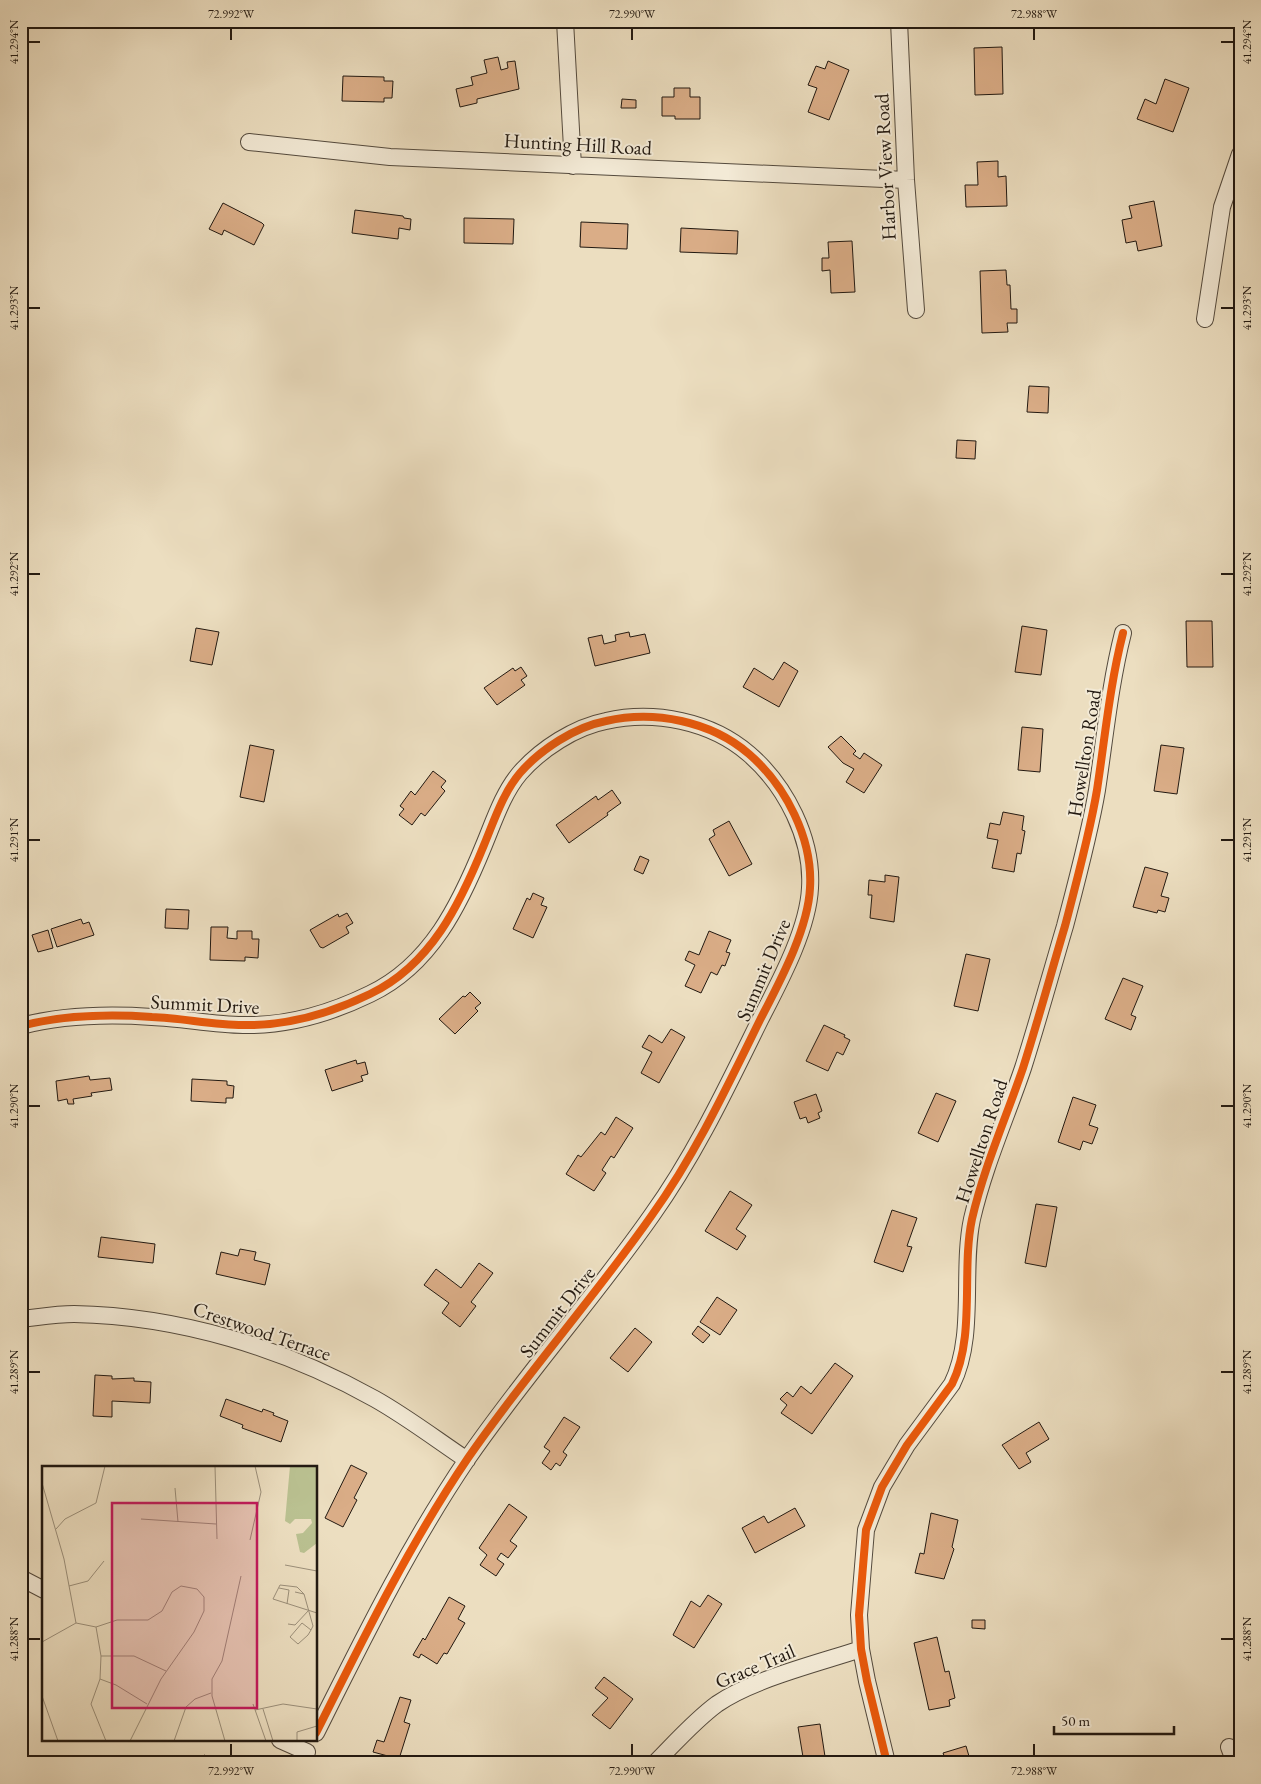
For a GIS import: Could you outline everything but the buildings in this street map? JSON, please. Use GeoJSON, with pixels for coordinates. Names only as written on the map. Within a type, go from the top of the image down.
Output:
{"type":"FeatureCollection","features":[{"type":"Feature","properties":{"kind":"street"},"geometry":{"type":"LineString","coordinates":[[565,21],[573,166]]}},
{"type":"Feature","properties":{"kind":"street","name":"Harbor View Road"},"geometry":{"type":"LineString","coordinates":[[899,21],[906,180],[916,310]]}},
{"type":"Feature","properties":{"kind":"street","name":"Hunting Hill Road"},"geometry":{"type":"LineString","coordinates":[[249,142],[390,157],[906,180]]}},
{"type":"Feature","properties":{"kind":"street"},"geometry":{"type":"LineString","coordinates":[[1205,319],[1222,207],[1240,154]]}},
{"type":"Feature","properties":{"kind":"street","name":"Howellton Road"},"geometry":{"type":"LineString","coordinates":[[888,1763],[867,1681],[861,1649],[859,1615],[866,1530],[882,1487],[907,1445],[952,1384],[962,1356],[966,1254],[973,1218],[1023,1067],[1065,924],[1096,792],[1114,671],[1123,632]]}},
{"type":"Feature","properties":{"kind":"street","name":"Summit Drive"},"geometry":{"type":"LineString","coordinates":[[21,1026],[40,1021],[80,1017],[150,1016],[243,1025],[276,1023],[316,1016],[373,993],[407,970],[437,940],[472,876],[506,794],[521,772],[552,745],[582,728],[604,721],[651,716],[674,719],[707,730],[736,744],[756,761],[778,788],[798,822],[808,854],[810,891],[798,938],[712,1118],[653,1214],[511,1398],[467,1460],[424,1528],[371,1622],[318,1729]]}},
{"type":"Feature","properties":{"kind":"street","name":"Crestwood Terrace"},"geometry":{"type":"LineString","coordinates":[[21,1319],[72,1314],[130,1316],[192,1327],[252,1346],[318,1371],[352,1387],[377,1401],[467,1460]]}},
{"type":"Feature","properties":{"kind":"street"},"geometry":{"type":"LineString","coordinates":[[21,1578],[42,1589]]}},
{"type":"Feature","properties":{"kind":"street","name":"Grace Trail"},"geometry":{"type":"LineString","coordinates":[[655,1763],[684,1733],[718,1704],[764,1681],[861,1649]]}},
{"type":"Feature","properties":{"kind":"street"},"geometry":{"type":"LineString","coordinates":[[284,1742],[307,1752]]}},
{"type":"Feature","properties":{"kind":"street"},"geometry":{"type":"LineString","coordinates":[[1229,1747],[1235,1763]]}},
{"type":"Feature","properties":{"kind":"cycle path"},"geometry":{"type":"LineString","coordinates":[[887,1763],[861,1649],[859,1615],[866,1530],[882,1487],[907,1445],[952,1384],[959,1365],[964,1345],[966,1324],[969,1239],[972,1219],[989,1162],[1029,1050],[1074,893],[1094,806],[1111,691],[1123,633]]}},
{"type":"Feature","properties":{"kind":"cycle path"},"geometry":{"type":"LineString","coordinates":[[21,1026],[53,1020],[103,1016],[136,1016],[232,1025],[259,1025],[308,1017],[340,1007],[370,994],[391,982],[410,967],[427,950],[441,931],[465,889],[504,798],[520,773],[528,764],[559,740],[582,728],[606,721],[624,718],[662,718],[700,726],[717,733],[749,754],[775,782],[802,833],[810,869],[810,888],[804,921],[784,973],[710,1120],[668,1192],[630,1246],[490,1427],[446,1491],[406,1558],[318,1729]]}}]}
